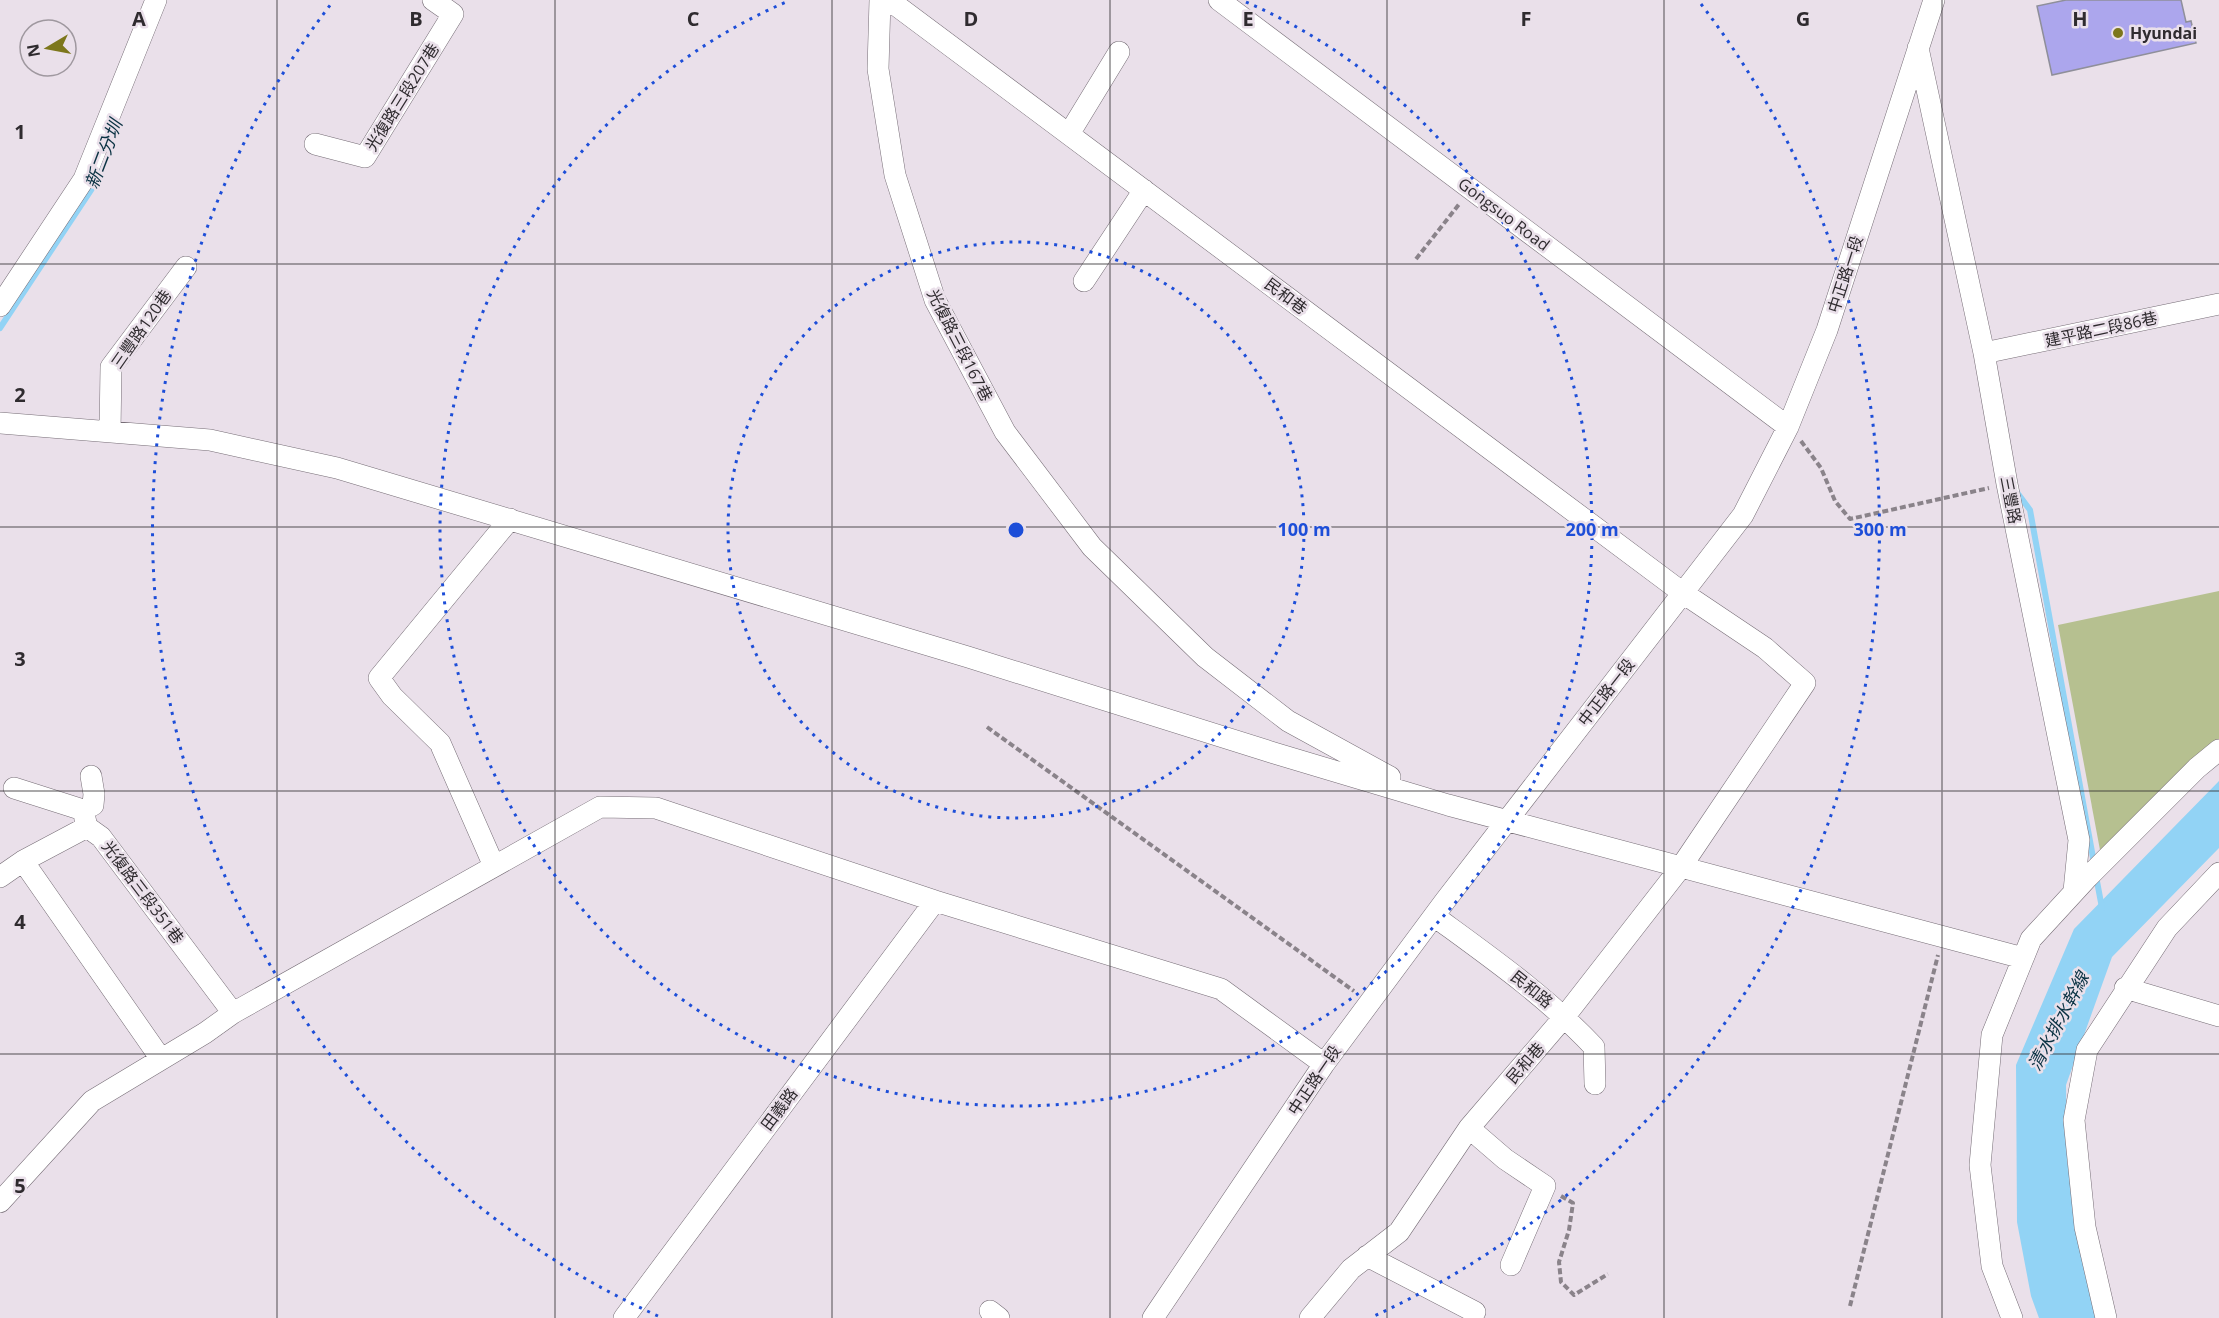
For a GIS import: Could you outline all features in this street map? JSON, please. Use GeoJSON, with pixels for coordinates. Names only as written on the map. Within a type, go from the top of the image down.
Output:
{"type":"FeatureCollection","features":[{"type":"Feature","properties":{"kind":"street"},"geometry":{"type":"LineString","coordinates":[[0,306],[84,178],[156,0]]}},
{"type":"Feature","properties":{"kind":"street","name":"光復路三段207巷"},"geometry":{"type":"LineString","coordinates":[[315,144],[365,157],[453,14],[433,0]]}},
{"type":"Feature","properties":{"kind":"street","name":"光復路三段167巷"},"geometry":{"type":"LineString","coordinates":[[880,0],[878,69],[895,175],[934,300],[1005,432],[1092,547],[1205,657],[1288,721],[1368,767],[1448,805]]}},
{"type":"Feature","properties":{"kind":"street","name":"民和巷"},"geometry":{"type":"LineString","coordinates":[[889,0],[1683,592],[1765,648],[1805,683],[1680,867],[1565,1016],[1469,1128],[1399,1232],[1351,1269],[1310,1318]]}},
{"type":"Feature","properties":{"kind":"street","name":"Gongsuo Road"},"geometry":{"type":"LineString","coordinates":[[1219,0],[1788,427]]}},
{"type":"Feature","properties":{"kind":"street","name":"中正路一段"},"geometry":{"type":"LineString","coordinates":[[1152,1318],[1324,1064],[1507,820],[1743,515],[1788,427],[1827,330],[1934,0]]}},
{"type":"Feature","properties":{"kind":"street","name":"三豐路"},"geometry":{"type":"LineString","coordinates":[[1918,47],[1984,353],[2006,478],[2088,877]]}},
{"type":"Feature","properties":{"kind":"street"},"geometry":{"type":"LineString","coordinates":[[1069,135],[1119,52]]}},
{"type":"Feature","properties":{"kind":"street"},"geometry":{"type":"LineString","coordinates":[[1084,281],[1144,190]]}},
{"type":"Feature","properties":{"kind":"street","name":"三豐路120巷"},"geometry":{"type":"LineString","coordinates":[[110,432],[111,367],[186,267]]}},
{"type":"Feature","properties":{"kind":"street","name":"建平路二段86巷"},"geometry":{"type":"LineString","coordinates":[[1984,353],[2219,304]]}},
{"type":"Feature","properties":{"kind":"street"},"geometry":{"type":"LineString","coordinates":[[0,423],[210,440],[337,468],[968,657],[1448,805],[1943,936],[2027,949]]}},
{"type":"Feature","properties":{"kind":"street"},"geometry":{"type":"LineString","coordinates":[[494,866],[440,743],[392,696],[379,678],[510,519]]}},
{"type":"Feature","properties":{"kind":"street"},"geometry":{"type":"LineString","coordinates":[[1274,753],[1285,748],[1289,739],[1288,721]]}},
{"type":"Feature","properties":{"kind":"street"},"geometry":{"type":"LineString","coordinates":[[2012,1318],[1992,1266],[1980,1165],[1992,1035],[2027,949],[2088,877],[2197,768],[2219,750]]}},
{"type":"Feature","properties":{"kind":"street"},"geometry":{"type":"LineString","coordinates":[[15,788],[85,819],[93,805],[91,776]]}},
{"type":"Feature","properties":{"kind":"street"},"geometry":{"type":"LineString","coordinates":[[0,1202],[92,1101],[206,1033],[233,1013],[600,807],[656,808],[935,901],[1221,989],[1324,1064]]}},
{"type":"Feature","properties":{"kind":"street","name":"光復路三段351巷"},"geometry":{"type":"LineString","coordinates":[[0,877],[85,819],[102,837],[233,1013]]}},
{"type":"Feature","properties":{"kind":"street"},"geometry":{"type":"LineString","coordinates":[[23,861],[161,1059]]}},
{"type":"Feature","properties":{"kind":"street"},"geometry":{"type":"LineString","coordinates":[[2106,1318],[2085,1227],[2074,1120],[2087,1050],[2167,928],[2219,873]]}},
{"type":"Feature","properties":{"kind":"street","name":"田義路"},"geometry":{"type":"LineString","coordinates":[[624,1318],[935,901]]}},
{"type":"Feature","properties":{"kind":"street","name":"民和路"},"geometry":{"type":"LineString","coordinates":[[1434,916],[1493,958],[1565,1016],[1594,1047],[1595,1084]]}},
{"type":"Feature","properties":{"kind":"street"},"geometry":{"type":"LineString","coordinates":[[2126,988],[2219,1016]]}},
{"type":"Feature","properties":{"kind":"street"},"geometry":{"type":"LineString","coordinates":[[1469,1128],[1504,1159],[1545,1186],[1511,1265]]}},
{"type":"Feature","properties":{"kind":"street"},"geometry":{"type":"LineString","coordinates":[[1367,1256],[1475,1312]]}},
{"type":"Feature","properties":{"kind":"path"},"geometry":{"type":"LineString","coordinates":[[1416,259],[1471,189]]}},
{"type":"Feature","properties":{"kind":"path"},"geometry":{"type":"LineString","coordinates":[[1788,427],[1809,450],[1821,468],[1835,501],[1850,519],[2006,478]]}},
{"type":"Feature","properties":{"kind":"path"},"geometry":{"type":"LineString","coordinates":[[987,727],[1370,1002]]}},
{"type":"Feature","properties":{"kind":"path"},"geometry":{"type":"LineString","coordinates":[[1850,1306],[1943,936]]}},
{"type":"Feature","properties":{"kind":"path"},"geometry":{"type":"LineString","coordinates":[[1545,1186],[1573,1203],[1569,1230],[1559,1262],[1561,1282],[1574,1295],[1608,1274]]}},
{"type":"Feature","properties":{"kind":"green space"},"geometry":{"type":"Polygon","coordinates":[[[2219,591],[2219,745],[2100,850],[2058,625],[2219,591]]]}},
{"type":"Feature","properties":{"kind":"water","name":"清水排水幹線"},"geometry":{"type":"Polygon","coordinates":[[[2219,781],[2219,848],[2112,957],[2066,1085],[2067,1160],[2086,1278],[2100,1318],[2039,1318],[2031,1296],[2017,1222],[2016,1065],[2074,929],[2219,781]]]}},
{"type":"Feature","properties":{"kind":"building","name":"Hyundai"},"geometry":{"type":"Polygon","coordinates":[[[2066,0],[2181,0],[2186,22],[2191,21],[2196,43],[2052,75],[2037,6],[2066,0]]]}},
{"type":"Feature","properties":{"kind":"waterway","name":"新二分圳"},"geometry":{"type":"LineString","coordinates":[[0,328],[95,184],[100,164]]}},
{"type":"Feature","properties":{"kind":"waterway"},"geometry":{"type":"LineString","coordinates":[[2016,491],[2030,510],[2094,863]]}},
{"type":"Feature","properties":{"kind":"waterway"},"geometry":{"type":"LineString","coordinates":[[2096,876],[2102,908]]}},
{"type":"Feature","properties":{"kind":"place","name":"Hyundai"},"geometry":{"type":"Point","coordinates":[2118,33]}}]}
